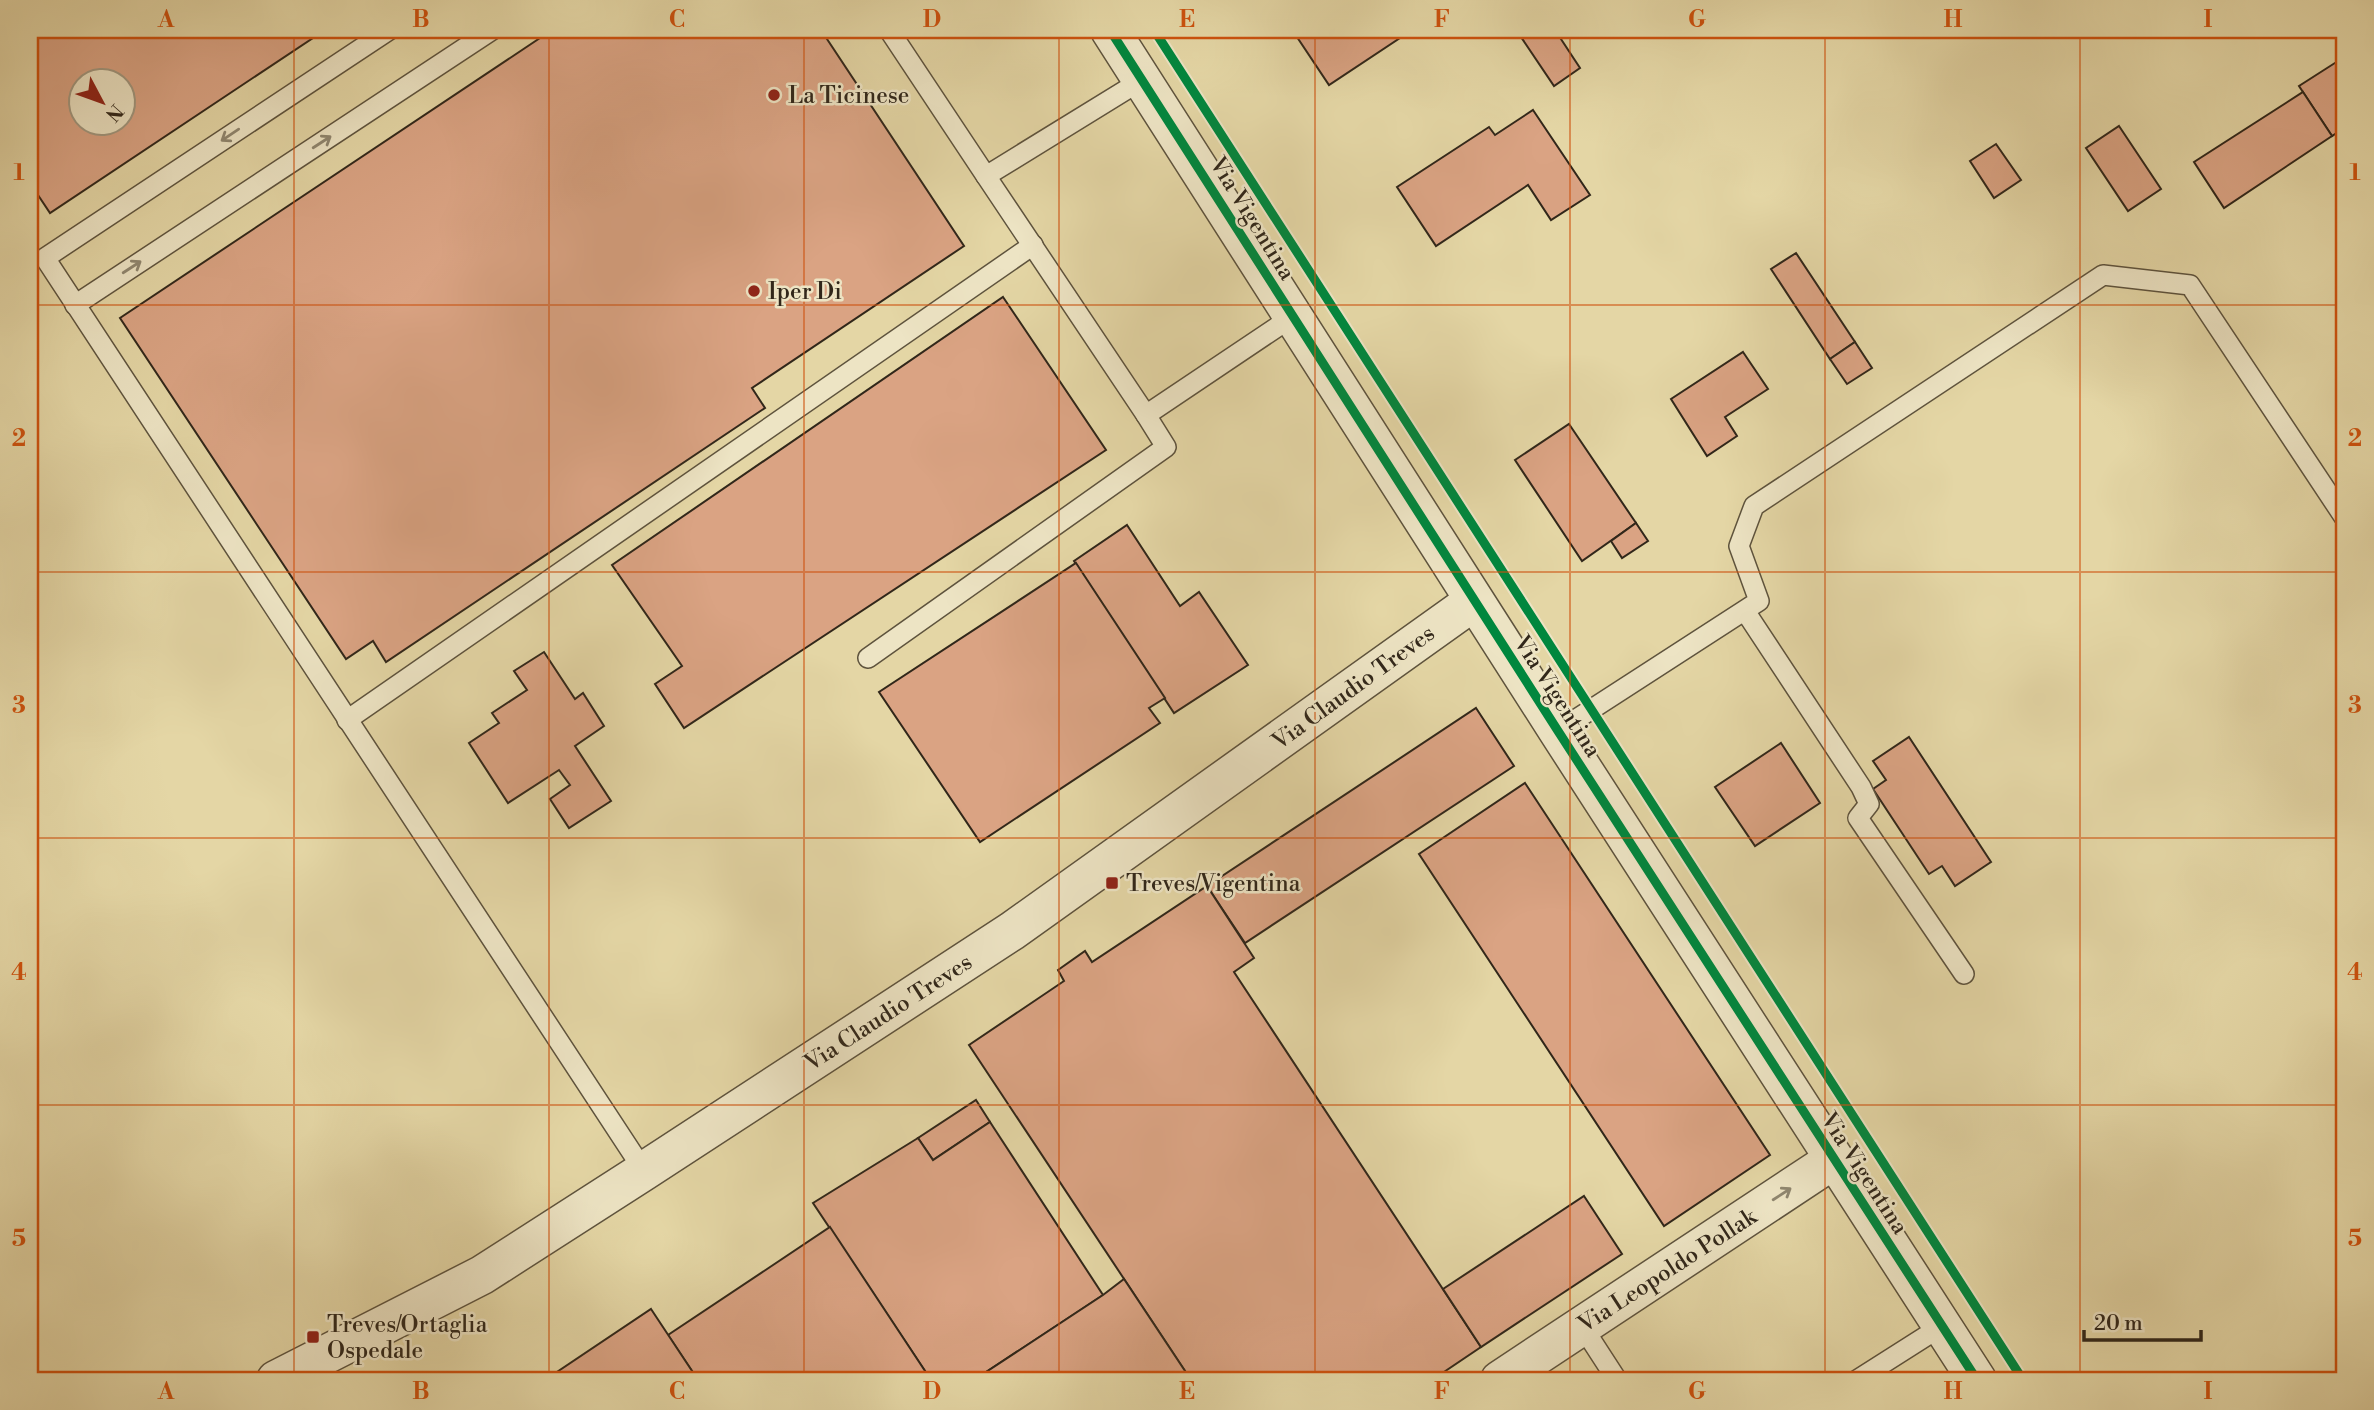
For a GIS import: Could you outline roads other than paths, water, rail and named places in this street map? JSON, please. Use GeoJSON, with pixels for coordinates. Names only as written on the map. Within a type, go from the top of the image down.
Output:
{"type":"FeatureCollection","features":[{"type":"Feature","properties":{"kind":"street","name":"Via Vigentina"},"geometry":{"type":"LineString","coordinates":[[1110,30],[1833,1160],[1978,1380]]}},
{"type":"Feature","properties":{"kind":"street","name":"Via Claudio Treves"},"geometry":{"type":"LineString","coordinates":[[276,1380],[482,1275],[644,1171],[1012,931],[1474,601]]}},
{"type":"Feature","properties":{"kind":"street","name":"Via Leopoldo Pollak"},"geometry":{"type":"LineString","coordinates":[[1500,1380],[1833,1160]]}},
{"type":"Feature","properties":{"kind":"lane"},"geometry":{"type":"LineString","coordinates":[[389,30],[45,258],[644,1171]]}},
{"type":"Feature","properties":{"kind":"lane"},"geometry":{"type":"LineString","coordinates":[[75,305],[492,30]]}},
{"type":"Feature","properties":{"kind":"lane"},"geometry":{"type":"LineString","coordinates":[[868,658],[1167,447],[889,30]]}},
{"type":"Feature","properties":{"kind":"lane"},"geometry":{"type":"LineString","coordinates":[[986,176],[1142,80]]}},
{"type":"Feature","properties":{"kind":"lane"},"geometry":{"type":"LineString","coordinates":[[347,720],[1032,245]]}},
{"type":"Feature","properties":{"kind":"lane"},"geometry":{"type":"LineString","coordinates":[[1558,731],[1759,601],[1739,546],[1754,506],[2103,275],[2190,285],[2344,517]]}},
{"type":"Feature","properties":{"kind":"lane"},"geometry":{"type":"LineString","coordinates":[[1146,415],[1292,317]]}},
{"type":"Feature","properties":{"kind":"lane"},"geometry":{"type":"LineString","coordinates":[[1745,611],[1861,787],[1869,804],[1858,818],[1964,974]]}},
{"type":"Feature","properties":{"kind":"lane"},"geometry":{"type":"LineString","coordinates":[[1582,1326],[1617,1380]]}},
{"type":"Feature","properties":{"kind":"lane"},"geometry":{"type":"LineString","coordinates":[[1857,1380],[1942,1326]]}},
{"type":"Feature","properties":{"kind":"place","name":"La Ticinese"},"geometry":{"type":"Point","coordinates":[774,95]}},
{"type":"Feature","properties":{"kind":"place","name":"Iper Di"},"geometry":{"type":"Point","coordinates":[754,291]}},
{"type":"Feature","properties":{"kind":"place","name":"Treves/Vigentina"},"geometry":{"type":"Point","coordinates":[1112,883]}},
{"type":"Feature","properties":{"kind":"place","name":"Treves/Ortaglia Ospedale"},"geometry":{"type":"Point","coordinates":[313,1337]}}]}
